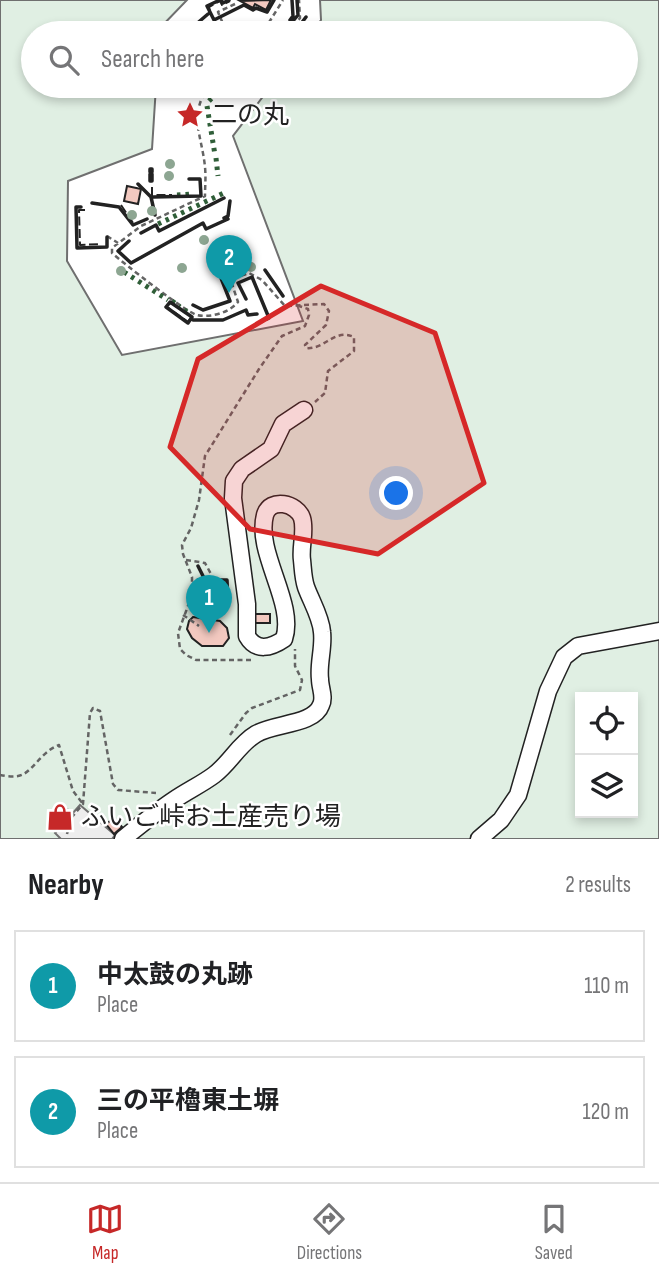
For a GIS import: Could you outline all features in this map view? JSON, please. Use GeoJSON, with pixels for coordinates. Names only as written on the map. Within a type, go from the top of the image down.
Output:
{"type":"FeatureCollection","features":[{"type":"Feature","properties":{"kind":"street"},"geometry":{"type":"LineString","coordinates":[[123,839],[152,815],[213,776],[255,734],[276,725],[316,715],[323,701],[319,678],[322,630],[305,584],[300,550],[302,518],[296,509],[289,505],[278,504],[266,513],[264,529],[287,630],[284,639],[275,645],[256,646],[247,636],[247,604],[233,498],[234,481],[242,469],[271,449],[283,424],[304,410]]}},
{"type":"Feature","properties":{"kind":"street"},"geometry":{"type":"LineString","coordinates":[[479,839],[501,820],[518,795],[548,691],[564,657],[578,646],[659,631]]}},
{"type":"Feature","properties":{"kind":"path"},"geometry":{"type":"LineString","coordinates":[[270,21],[283,0]]}},
{"type":"Feature","properties":{"kind":"path"},"geometry":{"type":"LineString","coordinates":[[298,21],[300,18],[299,0]]}},
{"type":"Feature","properties":{"kind":"path"},"geometry":{"type":"LineString","coordinates":[[222,21],[218,12],[235,4]]}},
{"type":"Feature","properties":{"kind":"path"},"geometry":{"type":"LineString","coordinates":[[201,98],[197,107],[197,118],[206,170],[205,196],[141,226],[112,248],[112,253],[128,268],[194,315],[212,316],[234,308],[238,302],[232,284],[234,278]]}},
{"type":"Feature","properties":{"kind":"path"},"geometry":{"type":"LineString","coordinates":[[107,236],[118,243]]}},
{"type":"Feature","properties":{"kind":"path"},"geometry":{"type":"LineString","coordinates":[[229,271],[234,278]]}},
{"type":"Feature","properties":{"kind":"path"},"geometry":{"type":"LineString","coordinates":[[234,278],[249,273],[262,280],[285,306],[324,304],[329,311],[326,325],[312,336],[305,345],[306,348],[316,348],[336,335],[348,334],[354,337],[354,351],[328,370],[325,393],[304,410]]}},
{"type":"Feature","properties":{"kind":"path"},"geometry":{"type":"LineString","coordinates":[[263,660],[197,660],[186,655],[178,644],[183,615],[192,595],[192,577],[182,545],[191,528],[199,500],[205,456],[282,337],[305,326],[308,309],[299,306]]}},
{"type":"Feature","properties":{"kind":"path"},"geometry":{"type":"LineString","coordinates":[[186,560],[205,563],[211,580]]}},
{"type":"Feature","properties":{"kind":"path"},"geometry":{"type":"LineString","coordinates":[[183,615],[199,626]]}},
{"type":"Feature","properties":{"kind":"path"},"geometry":{"type":"LineString","coordinates":[[227,739],[246,713],[302,688],[302,680],[295,666],[295,648],[287,654]]}},
{"type":"Feature","properties":{"kind":"path"},"geometry":{"type":"LineString","coordinates":[[67,834],[71,818],[83,804],[90,713],[93,708],[100,711],[113,784],[118,790],[163,793]]}},
{"type":"Feature","properties":{"kind":"path"},"geometry":{"type":"LineString","coordinates":[[0,775],[19,776],[30,770],[40,756],[59,745],[73,791],[83,804]]}},
{"type":"Feature","properties":{"kind":"highlighted area"},"geometry":{"type":"Polygon","coordinates":[[[321,286],[435,333],[484,483],[378,554],[250,529],[170,447],[198,359],[321,286]]]}},
{"type":"Feature","properties":{"kind":"green space"},"geometry":{"type":"Polygon","coordinates":[[[0,0],[187,0],[167,21],[21,21],[21,98],[155,98],[152,149],[68,181],[67,261],[122,355],[303,321],[233,136],[262,98],[638,98],[638,21],[320,21],[320,0],[659,0],[659,839],[0,839],[0,0]]]}},
{"type":"Feature","properties":{"kind":"shaded area"},"geometry":{"type":"Polygon","coordinates":[[[80,805],[115,835],[112,839],[61,839],[55,833],[80,805]]]}},
{"type":"Feature","properties":{"kind":"building"},"geometry":{"type":"Polygon","coordinates":[[[271,0],[266,10],[255,4],[253,8],[240,1],[271,0]]]}},
{"type":"Feature","properties":{"kind":"building"},"geometry":{"type":"Polygon","coordinates":[[[127,186],[141,189],[138,204],[124,201],[127,186]]]}},
{"type":"Feature","properties":{"kind":"building"},"geometry":{"type":"Polygon","coordinates":[[[254,614],[270,614],[270,623],[254,623],[254,614]]]}},
{"type":"Feature","properties":{"kind":"building"},"geometry":{"type":"Polygon","coordinates":[[[193,617],[220,621],[227,628],[229,638],[223,646],[202,646],[192,638],[187,629],[193,617]]]}},
{"type":"Feature","properties":{"kind":"building"},"geometry":{"type":"Polygon","coordinates":[[[64,806],[71,813],[61,823],[54,817],[64,806]]]}},
{"type":"Feature","properties":{"kind":"building"},"geometry":{"type":"Polygon","coordinates":[[[114,818],[122,827],[114,834],[106,824],[114,818]]]}},
{"type":"Feature","properties":{"kind":"hedge"},"geometry":{"type":"LineString","coordinates":[[209,101],[212,98]]}},
{"type":"Feature","properties":{"kind":"hedge"},"geometry":{"type":"LineString","coordinates":[[207,106],[215,155]]}},
{"type":"Feature","properties":{"kind":"hedge"},"geometry":{"type":"LineString","coordinates":[[216,158],[218,176]]}},
{"type":"Feature","properties":{"kind":"hedge"},"geometry":{"type":"LineString","coordinates":[[158,224],[224,193]]}},
{"type":"Feature","properties":{"kind":"hedge"},"geometry":{"type":"LineString","coordinates":[[177,195],[192,194]]}},
{"type":"Feature","properties":{"kind":"hedge"},"geometry":{"type":"LineString","coordinates":[[124,272],[168,300]]}},
{"type":"Feature","properties":{"kind":"hedge"},"geometry":{"type":"LineString","coordinates":[[172,301],[180,307]]}},
{"type":"Feature","properties":{"kind":"hedge"},"geometry":{"type":"LineString","coordinates":[[184,310],[189,313]]}},
{"type":"Feature","properties":{"kind":"fence"},"geometry":{"type":"LineString","coordinates":[[210,11],[209,7],[220,1],[222,5],[230,1]]}},
{"type":"Feature","properties":{"kind":"fence"},"geometry":{"type":"LineString","coordinates":[[152,187],[152,195],[172,195]]}},
{"type":"Feature","properties":{"kind":"fence"},"geometry":{"type":"LineString","coordinates":[[121,205],[133,223]]}},
{"type":"Feature","properties":{"kind":"fence"},"geometry":{"type":"LineString","coordinates":[[85,210],[79,210],[80,245],[101,244]]}},
{"type":"Feature","properties":{"kind":"fence"},"geometry":{"type":"LineString","coordinates":[[170,303],[167,307],[188,322],[191,318]]}},
{"type":"Feature","properties":{"kind":"fence"},"geometry":{"type":"LineString","coordinates":[[200,582],[200,603],[226,602],[225,595]]}},
{"type":"Feature","properties":{"kind":"wall"},"geometry":{"type":"LineString","coordinates":[[220,0],[207,6],[214,20],[244,5],[253,10],[256,8],[267,12],[274,0]]}},
{"type":"Feature","properties":{"kind":"wall"},"geometry":{"type":"LineString","coordinates":[[221,0],[223,3],[229,0]]}},
{"type":"Feature","properties":{"kind":"wall"},"geometry":{"type":"LineString","coordinates":[[290,20],[293,16],[292,0]]}},
{"type":"Feature","properties":{"kind":"wall"},"geometry":{"type":"LineString","coordinates":[[293,21],[298,15],[297,0]]}},
{"type":"Feature","properties":{"kind":"wall"},"geometry":{"type":"LineString","coordinates":[[200,21],[208,14]]}},
{"type":"Feature","properties":{"kind":"wall"},"geometry":{"type":"LineString","coordinates":[[303,21],[306,17]]}},
{"type":"Feature","properties":{"kind":"wall"},"geometry":{"type":"LineString","coordinates":[[150,169],[152,169],[152,172],[150,172],[150,169]]}},
{"type":"Feature","properties":{"kind":"wall"},"geometry":{"type":"LineString","coordinates":[[150,174],[152,174],[152,181],[150,181],[150,174]]}},
{"type":"Feature","properties":{"kind":"wall"},"geometry":{"type":"LineString","coordinates":[[153,197],[201,196],[200,179],[189,179]]}},
{"type":"Feature","properties":{"kind":"wall"},"geometry":{"type":"LineString","coordinates":[[138,184],[151,197],[155,215]]}},
{"type":"Feature","properties":{"kind":"wall"},"geometry":{"type":"LineString","coordinates":[[141,233],[156,225],[159,231],[224,198]]}},
{"type":"Feature","properties":{"kind":"wall"},"geometry":{"type":"LineString","coordinates":[[224,218],[228,216],[230,201]]}},
{"type":"Feature","properties":{"kind":"wall"},"geometry":{"type":"LineString","coordinates":[[92,203],[119,207],[133,225],[147,219]]}},
{"type":"Feature","properties":{"kind":"wall"},"geometry":{"type":"LineString","coordinates":[[81,207],[76,207],[77,248],[107,247],[107,237]]}},
{"type":"Feature","properties":{"kind":"wall"},"geometry":{"type":"LineString","coordinates":[[129,241],[118,251],[131,263],[203,223],[206,229],[228,219]]}},
{"type":"Feature","properties":{"kind":"wall"},"geometry":{"type":"LineString","coordinates":[[232,273],[241,270],[235,253]]}},
{"type":"Feature","properties":{"kind":"wall"},"geometry":{"type":"LineString","coordinates":[[193,305],[203,310],[230,301],[221,278],[227,275],[220,258],[235,253]]}},
{"type":"Feature","properties":{"kind":"wall"},"geometry":{"type":"LineString","coordinates":[[265,270],[283,296]]}},
{"type":"Feature","properties":{"kind":"wall"},"geometry":{"type":"LineString","coordinates":[[246,299],[238,283],[252,277],[269,318],[267,319]]}},
{"type":"Feature","properties":{"kind":"wall"},"geometry":{"type":"LineString","coordinates":[[170,302],[192,317],[188,323],[166,307],[170,302]]}},
{"type":"Feature","properties":{"kind":"wall"},"geometry":{"type":"LineString","coordinates":[[193,320],[223,320],[246,310],[248,315],[257,314]]}},
{"type":"Feature","properties":{"kind":"wall"},"geometry":{"type":"LineString","coordinates":[[198,566],[205,580],[198,580],[198,605],[228,604],[227,580],[221,580]]}},
{"type":"Feature","properties":{"kind":"place","name":"二の丸"},"geometry":{"type":"Point","coordinates":[190,115]}},
{"type":"Feature","properties":{"kind":"place","name":"三の平櫓東土塀"},"geometry":{"type":"Point","coordinates":[229,293]}},
{"type":"Feature","properties":{"kind":"place","name":"中太鼓の丸跡"},"geometry":{"type":"Point","coordinates":[209,633]}},
{"type":"Feature","properties":{"kind":"place","name":"ふいご峠お土産売り場"},"geometry":{"type":"Point","coordinates":[60,817]}}]}
